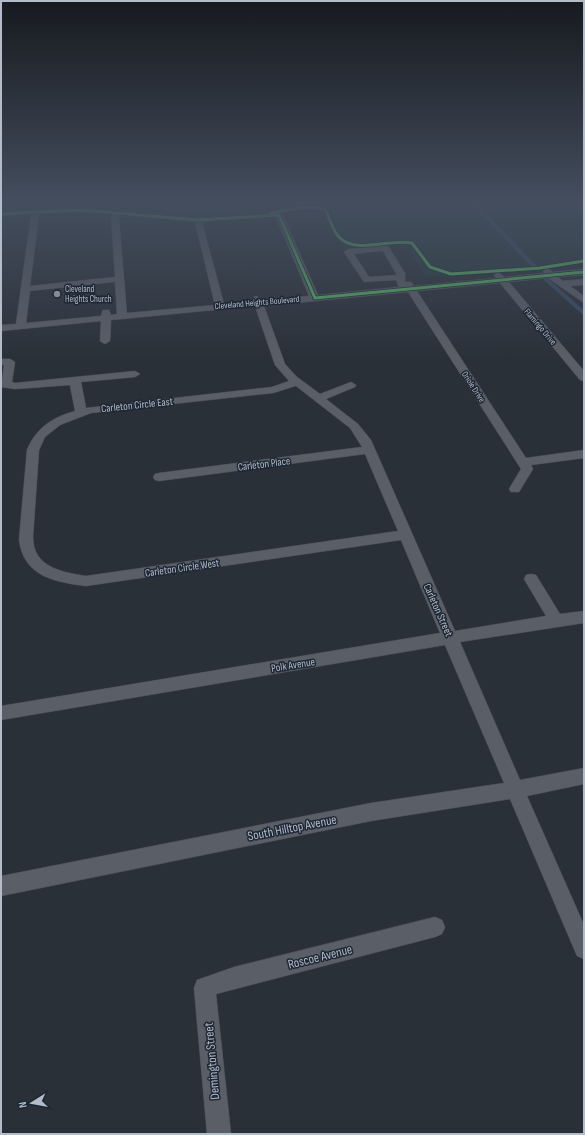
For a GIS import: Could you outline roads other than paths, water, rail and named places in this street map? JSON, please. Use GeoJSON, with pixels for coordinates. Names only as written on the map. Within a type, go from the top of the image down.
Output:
{"type":"FeatureCollection","features":[{"type":"Feature","properties":{"kind":"street"},"geometry":{"type":"LineString","coordinates":[[21,323],[31,255]]}},
{"type":"Feature","properties":{"kind":"street"},"geometry":{"type":"LineString","coordinates":[[118,255],[121,314]]}},
{"type":"Feature","properties":{"kind":"street"},"geometry":{"type":"LineString","coordinates":[[207,255],[219,304]]}},
{"type":"Feature","properties":{"kind":"street"},"geometry":{"type":"LineString","coordinates":[[296,255],[314,296]]}},
{"type":"Feature","properties":{"kind":"street"},"geometry":{"type":"LineString","coordinates":[[350,255],[367,280],[405,284],[401,273],[389,255]]}},
{"type":"Feature","properties":{"kind":"street","name":"Cleveland Heights Boulevard"},"geometry":{"type":"LineString","coordinates":[[549,273],[584,267]]}},
{"type":"Feature","properties":{"kind":"street","name":"Cleveland Heights Boulevard"},"geometry":{"type":"LineString","coordinates":[[1,322],[21,323],[314,296],[405,284],[549,273],[584,272]]}},
{"type":"Feature","properties":{"kind":"street"},"geometry":{"type":"LineString","coordinates":[[549,273],[584,300]]}},
{"type":"Feature","properties":{"kind":"street","name":"Flamingo Drive"},"geometry":{"type":"LineString","coordinates":[[499,277],[584,378]]}},
{"type":"Feature","properties":{"kind":"street"},"geometry":{"type":"LineString","coordinates":[[25,289],[119,279]]}},
{"type":"Feature","properties":{"kind":"street"},"geometry":{"type":"LineString","coordinates":[[562,284],[584,282]]}},
{"type":"Feature","properties":{"kind":"street","name":"Oriole Drive"},"geometry":{"type":"LineString","coordinates":[[405,284],[523,462]]}},
{"type":"Feature","properties":{"kind":"street","name":"Carleton Street"},"geometry":{"type":"LineString","coordinates":[[258,301],[280,365],[297,382],[354,426],[365,440],[584,949]]}},
{"type":"Feature","properties":{"kind":"street"},"geometry":{"type":"LineString","coordinates":[[105,341],[106,315]]}},
{"type":"Feature","properties":{"kind":"street","name":"Cleveland Heights Boulevard"},"geometry":{"type":"LineString","coordinates":[[1,328],[21,323]]}},
{"type":"Feature","properties":{"kind":"street"},"geometry":{"type":"LineString","coordinates":[[1,362],[10,362],[4,384],[15,386],[75,381],[82,378],[135,374]]}},
{"type":"Feature","properties":{"kind":"street"},"geometry":{"type":"LineString","coordinates":[[75,381],[81,412]]}},
{"type":"Feature","properties":{"kind":"street","name":"Carleton Circle East"},"geometry":{"type":"LineString","coordinates":[[30,492],[34,444],[52,425],[64,418],[81,412],[272,390],[297,382]]}},
{"type":"Feature","properties":{"kind":"street"},"geometry":{"type":"LineString","coordinates":[[319,398],[351,385]]}},
{"type":"Feature","properties":{"kind":"street","name":"Carleton Place"},"geometry":{"type":"LineString","coordinates":[[159,477],[370,450]]}},
{"type":"Feature","properties":{"kind":"street"},"geometry":{"type":"LineString","coordinates":[[515,489],[527,469],[523,462],[584,454]]}},
{"type":"Feature","properties":{"kind":"street","name":"Carleton Circle West"},"geometry":{"type":"LineString","coordinates":[[30,492],[26,540],[30,558],[38,566],[50,574],[62,578],[86,581],[406,536]]}},
{"type":"Feature","properties":{"kind":"street"},"geometry":{"type":"LineString","coordinates":[[531,579],[556,620]]}},
{"type":"Feature","properties":{"kind":"street","name":"Polk Avenue"},"geometry":{"type":"LineString","coordinates":[[1,713],[556,620],[584,617]]}},
{"type":"Feature","properties":{"kind":"street","name":"South Hilltop Avenue"},"geometry":{"type":"LineString","coordinates":[[1,886],[371,812],[515,789],[584,776]]}},
{"type":"Feature","properties":{"kind":"street","name":"Roscoe Avenue"},"geometry":{"type":"LineString","coordinates":[[205,988],[248,973],[275,968],[435,927]]}},
{"type":"Feature","properties":{"kind":"street","name":"Demington Street"},"geometry":{"type":"LineString","coordinates":[[205,988],[219,1134]]}},
{"type":"Feature","properties":{"kind":"waterway"},"geometry":{"type":"LineString","coordinates":[[523,255],[534,266]]}},
{"type":"Feature","properties":{"kind":"waterway"},"geometry":{"type":"LineString","coordinates":[[546,279],[584,314]]}},
{"type":"Feature","properties":{"kind":"place","name":"Cleveland Heights Church"},"geometry":{"type":"Point","coordinates":[57,294]}}]}
